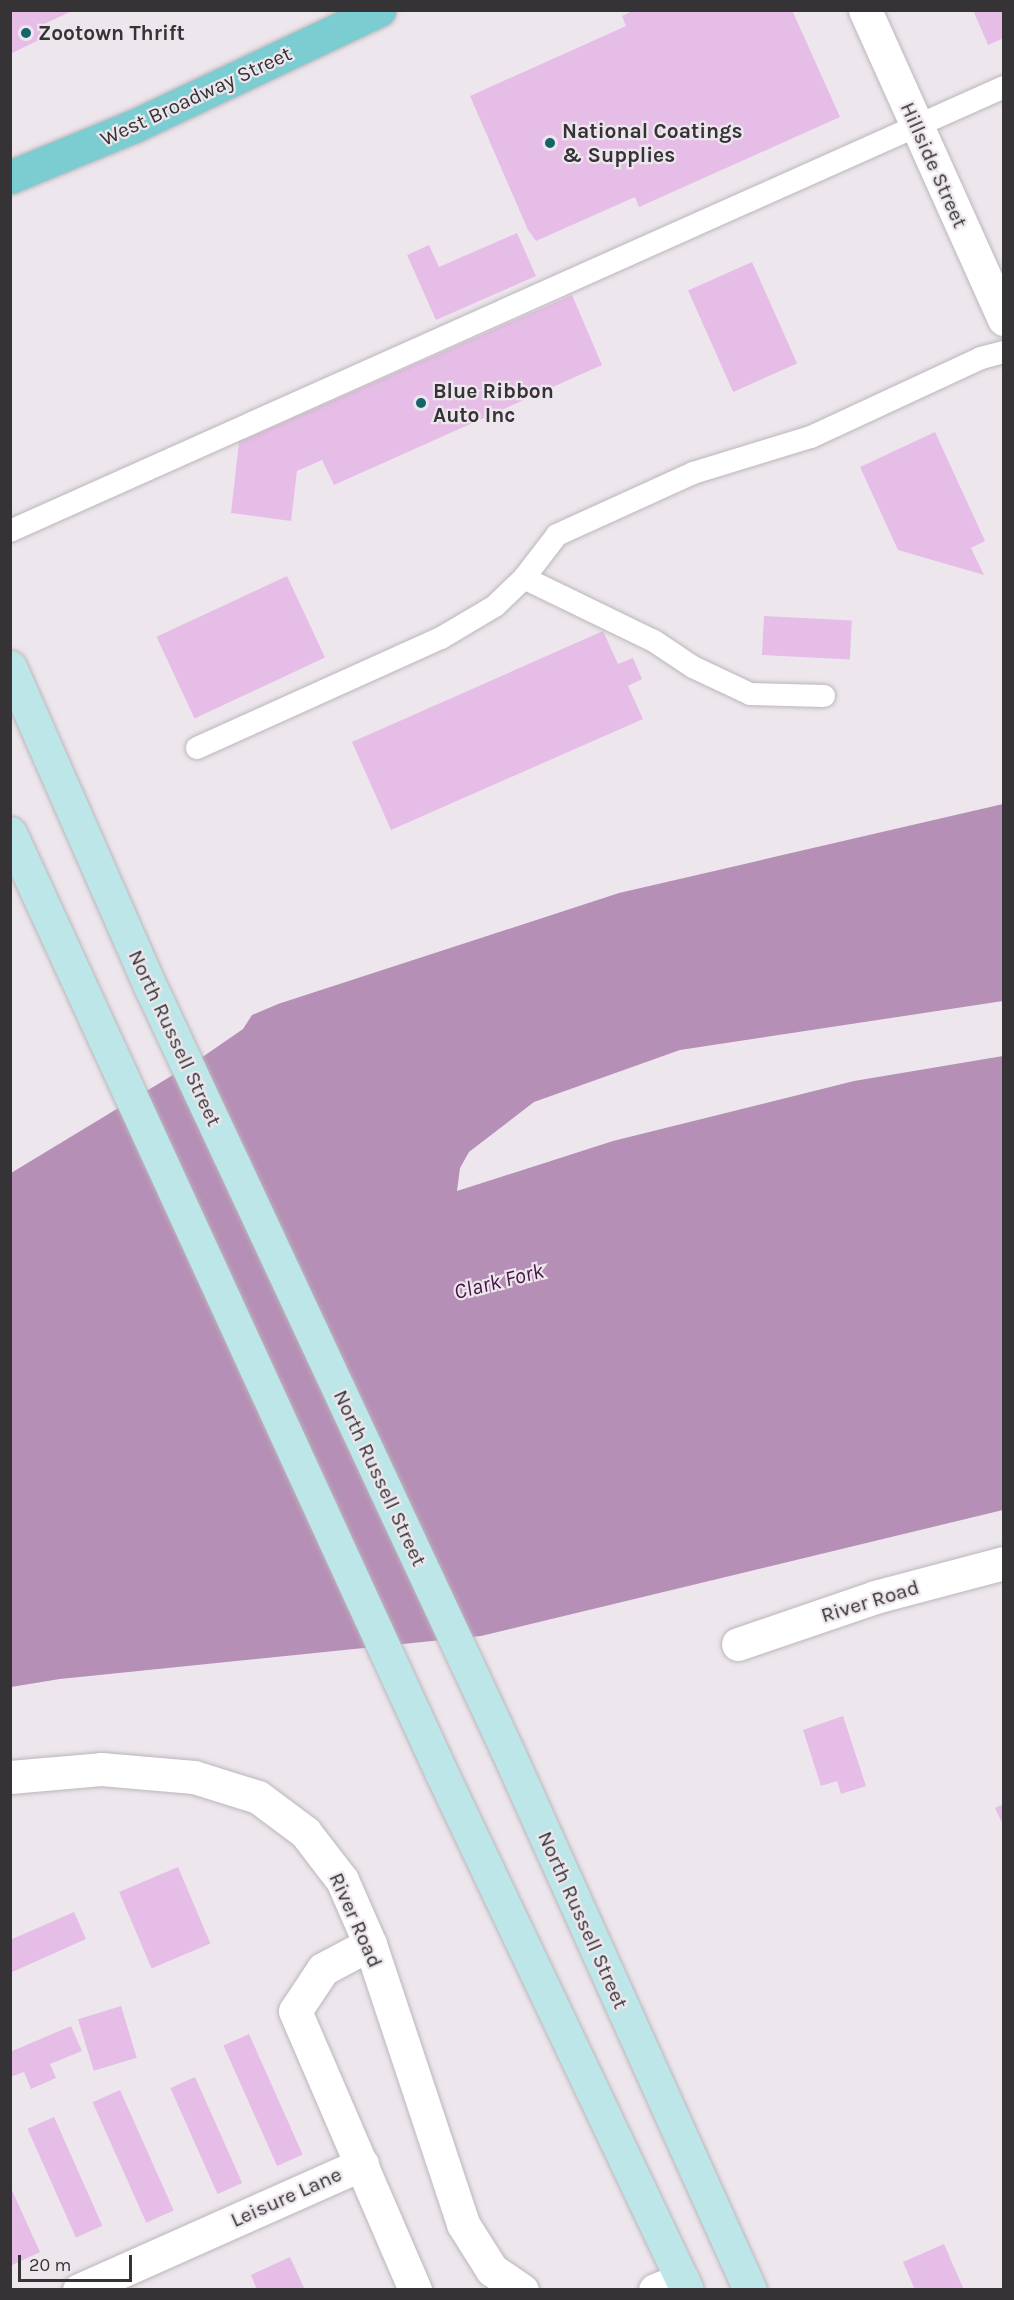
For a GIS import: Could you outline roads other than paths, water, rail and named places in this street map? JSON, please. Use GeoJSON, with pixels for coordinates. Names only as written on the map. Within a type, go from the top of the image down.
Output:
{"type":"FeatureCollection","features":[{"type":"Feature","properties":{"kind":"main road","name":"West Broadway Street"},"geometry":{"type":"LineString","coordinates":[[10,177],[57,160],[379,10]]}},
{"type":"Feature","properties":{"kind":"main road"},"geometry":{"type":"LineString","coordinates":[[10,198],[57,160]]}},
{"type":"Feature","properties":{"kind":"main road","name":"North Russell Street"},"geometry":{"type":"LineString","coordinates":[[10,667],[152,990],[507,1750],[750,2289]]}},
{"type":"Feature","properties":{"kind":"main road"},"geometry":{"type":"LineString","coordinates":[[10,833],[675,2286]]}},
{"type":"Feature","properties":{"kind":"street","name":"Hillside Street"},"geometry":{"type":"LineString","coordinates":[[865,10],[1004,320]]}},
{"type":"Feature","properties":{"kind":"street","name":"River Road"},"geometry":{"type":"LineString","coordinates":[[738,1644],[875,1597],[1004,1563]]}},
{"type":"Feature","properties":{"kind":"street","name":"River Road"},"geometry":{"type":"LineString","coordinates":[[10,1777],[101,1769],[194,1777],[258,1797],[305,1832],[342,1880],[370,1944],[463,2224],[492,2270],[522,2289]]}},
{"type":"Feature","properties":{"kind":"street"},"geometry":{"type":"LineString","coordinates":[[370,1944],[324,1969],[295,2011],[415,2289]]}},
{"type":"Feature","properties":{"kind":"street","name":"Leisure Lane"},"geometry":{"type":"LineString","coordinates":[[79,2289],[362,2164]]}},
{"type":"Feature","properties":{"kind":"lane"},"geometry":{"type":"LineString","coordinates":[[10,531],[1004,87]]}},
{"type":"Feature","properties":{"kind":"lane"},"geometry":{"type":"LineString","coordinates":[[197,748],[441,638],[495,606],[524,578],[557,535],[693,473],[811,437],[971,363],[1004,352]]}},
{"type":"Feature","properties":{"kind":"lane"},"geometry":{"type":"LineString","coordinates":[[524,578],[654,641],[693,667],[750,694],[824,696]]}},
{"type":"Feature","properties":{"kind":"water","name":"Clark Fork"},"geometry":{"type":"Polygon","coordinates":[[[1003,804],[1003,1001],[680,1050],[534,1102],[469,1152],[460,1168],[457,1191],[613,1141],[854,1081],[1003,1056],[1003,1510],[481,1636],[60,1679],[11,1687],[11,1173],[201,1058],[243,1029],[252,1015],[278,1004],[619,893],[1003,804]]]}},
{"type":"Feature","properties":{"kind":"place","name":"Zootown Thrift"},"geometry":{"type":"Point","coordinates":[26,33]}},
{"type":"Feature","properties":{"kind":"place","name":"National Coatings & Supplies"},"geometry":{"type":"Point","coordinates":[550,143]}},
{"type":"Feature","properties":{"kind":"place","name":"Blue Ribbon Auto Inc"},"geometry":{"type":"Point","coordinates":[421,403]}}]}
